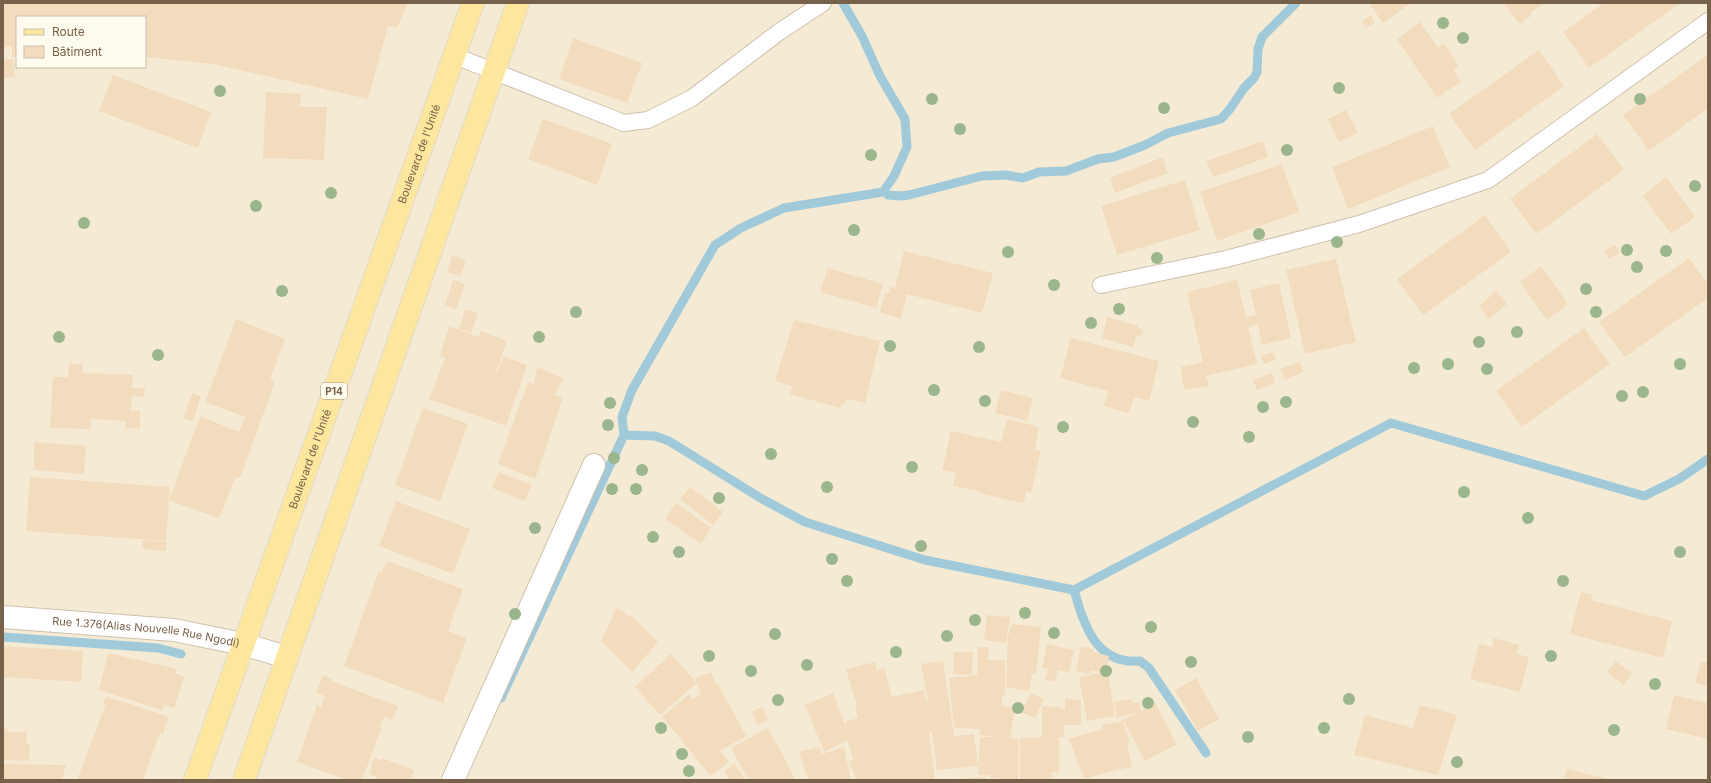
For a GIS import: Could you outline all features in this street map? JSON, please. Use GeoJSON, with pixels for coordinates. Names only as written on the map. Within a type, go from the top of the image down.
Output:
{"type":"FeatureCollection","features":[{"type":"Feature","properties":{"kind":"main road","name":"Boulevard de l'Unité"},"geometry":{"type":"LineString","coordinates":[[195,780],[473,3]]}},
{"type":"Feature","properties":{"kind":"main road"},"geometry":{"type":"LineString","coordinates":[[244,780],[286,657],[518,3]]}},
{"type":"Feature","properties":{"kind":"street"},"geometry":{"type":"LineString","coordinates":[[453,780],[594,465]]}},
{"type":"Feature","properties":{"kind":"street","name":"Rue 1.376(Alias Nouvelle Rue Ngodi)"},"geometry":{"type":"LineString","coordinates":[[3,617],[174,630],[243,644],[286,657]]}},
{"type":"Feature","properties":{"kind":"lane"},"geometry":{"type":"LineString","coordinates":[[455,56],[624,123],[648,120],[692,98],[779,32],[823,3]]}},
{"type":"Feature","properties":{"kind":"lane"},"geometry":{"type":"LineString","coordinates":[[1101,285],[1226,259],[1359,224],[1488,180],[1708,21]]}},
{"type":"Feature","properties":{"kind":"shaded area"},"geometry":{"type":"Polygon","coordinates":[[[3,3],[1708,3],[1708,780],[3,780],[3,3]]]}},
{"type":"Feature","properties":{"kind":"building"},"geometry":{"type":"Polygon","coordinates":[[[3,3],[408,3],[397,28],[388,26],[368,99],[213,64],[146,57],[146,16],[16,16],[16,57],[12,57],[12,46],[6,46],[3,54],[3,3]]]}},
{"type":"Feature","properties":{"kind":"building"},"geometry":{"type":"Polygon","coordinates":[[[1369,3],[1411,3],[1383,23],[1369,3]]]}},
{"type":"Feature","properties":{"kind":"building"},"geometry":{"type":"Polygon","coordinates":[[[1504,3],[1540,3],[1542,5],[1530,13],[1532,15],[1520,24],[1504,3]]]}},
{"type":"Feature","properties":{"kind":"building"},"geometry":{"type":"Polygon","coordinates":[[[1604,3],[1679,4],[1589,68],[1563,32],[1604,3]]]}},
{"type":"Feature","properties":{"kind":"building"},"geometry":{"type":"Polygon","coordinates":[[[1371,15],[1375,23],[1366,28],[1362,21],[1371,15]]]}},
{"type":"Feature","properties":{"kind":"building"},"geometry":{"type":"Polygon","coordinates":[[[1420,22],[1438,48],[1444,43],[1459,66],[1453,70],[1461,82],[1437,98],[1397,39],[1420,22]]]}},
{"type":"Feature","properties":{"kind":"building"},"geometry":{"type":"Polygon","coordinates":[[[573,38],[642,63],[627,103],[559,79],[573,38]]]}},
{"type":"Feature","properties":{"kind":"building"},"geometry":{"type":"Polygon","coordinates":[[[1539,50],[1564,86],[1475,150],[1449,114],[1539,50]]]}},
{"type":"Feature","properties":{"kind":"building"},"geometry":{"type":"Polygon","coordinates":[[[1708,55],[1708,108],[1649,151],[1623,115],[1708,55]]]}},
{"type":"Feature","properties":{"kind":"building"},"geometry":{"type":"Polygon","coordinates":[[[13,59],[15,77],[3,78],[3,60],[13,59]]]}},
{"type":"Feature","properties":{"kind":"building"},"geometry":{"type":"Polygon","coordinates":[[[113,75],[211,112],[198,148],[99,111],[113,75]]]}},
{"type":"Feature","properties":{"kind":"building"},"geometry":{"type":"Polygon","coordinates":[[[266,92],[301,94],[300,107],[327,107],[324,160],[263,158],[266,92]]]}},
{"type":"Feature","properties":{"kind":"building"},"geometry":{"type":"Polygon","coordinates":[[[1346,110],[1358,133],[1339,142],[1328,119],[1346,110]]]}},
{"type":"Feature","properties":{"kind":"building"},"geometry":{"type":"Polygon","coordinates":[[[543,119],[612,144],[597,185],[528,159],[543,119]]]}},
{"type":"Feature","properties":{"kind":"building"},"geometry":{"type":"Polygon","coordinates":[[[1433,126],[1450,167],[1348,209],[1332,167],[1433,126]]]}},
{"type":"Feature","properties":{"kind":"building"},"geometry":{"type":"Polygon","coordinates":[[[1597,134],[1624,170],[1536,234],[1510,199],[1597,134]]]}},
{"type":"Feature","properties":{"kind":"building"},"geometry":{"type":"Polygon","coordinates":[[[1263,141],[1268,157],[1213,177],[1206,161],[1263,141]]]}},
{"type":"Feature","properties":{"kind":"building"},"geometry":{"type":"Polygon","coordinates":[[[1163,157],[1168,173],[1115,193],[1110,178],[1163,157]]]}},
{"type":"Feature","properties":{"kind":"building"},"geometry":{"type":"Polygon","coordinates":[[[1282,164],[1299,212],[1217,241],[1200,192],[1282,164]]]}},
{"type":"Feature","properties":{"kind":"building"},"geometry":{"type":"Polygon","coordinates":[[[1666,177],[1695,217],[1671,234],[1643,196],[1666,177]]]}},
{"type":"Feature","properties":{"kind":"building"},"geometry":{"type":"Polygon","coordinates":[[[1185,180],[1200,230],[1117,255],[1101,206],[1185,180]]]}},
{"type":"Feature","properties":{"kind":"building"},"geometry":{"type":"Polygon","coordinates":[[[1485,215],[1511,252],[1423,315],[1397,279],[1485,215]]]}},
{"type":"Feature","properties":{"kind":"building"},"geometry":{"type":"Polygon","coordinates":[[[1615,245],[1620,253],[1609,259],[1604,251],[1615,245]]]}},
{"type":"Feature","properties":{"kind":"building"},"geometry":{"type":"Polygon","coordinates":[[[904,251],[993,273],[982,313],[907,294],[901,319],[880,312],[885,293],[890,293],[890,286],[895,288],[904,251]]]}},
{"type":"Feature","properties":{"kind":"building"},"geometry":{"type":"Polygon","coordinates":[[[452,256],[466,260],[460,276],[447,272],[452,256]]]}},
{"type":"Feature","properties":{"kind":"building"},"geometry":{"type":"Polygon","coordinates":[[[1689,258],[1708,284],[1708,298],[1625,357],[1599,322],[1689,258]]]}},
{"type":"Feature","properties":{"kind":"building"},"geometry":{"type":"Polygon","coordinates":[[[1336,259],[1356,342],[1305,354],[1286,270],[1336,259]]]}},
{"type":"Feature","properties":{"kind":"building"},"geometry":{"type":"Polygon","coordinates":[[[1541,266],[1568,304],[1547,320],[1520,282],[1541,266]]]}},
{"type":"Feature","properties":{"kind":"building"},"geometry":{"type":"Polygon","coordinates":[[[828,268],[883,284],[876,308],[820,292],[828,268]]]}},
{"type":"Feature","properties":{"kind":"building"},"geometry":{"type":"Polygon","coordinates":[[[453,280],[465,284],[456,309],[445,305],[453,280]]]}},
{"type":"Feature","properties":{"kind":"building"},"geometry":{"type":"Polygon","coordinates":[[[1237,280],[1246,317],[1256,315],[1250,290],[1279,283],[1291,338],[1262,345],[1258,324],[1248,327],[1257,364],[1206,376],[1209,386],[1184,390],[1181,367],[1203,362],[1187,292],[1237,280]]]}},
{"type":"Feature","properties":{"kind":"building"},"geometry":{"type":"Polygon","coordinates":[[[1496,291],[1507,304],[1489,319],[1479,306],[1496,291]]]}},
{"type":"Feature","properties":{"kind":"building"},"geometry":{"type":"Polygon","coordinates":[[[465,309],[478,313],[471,333],[459,329],[465,309]]]}},
{"type":"Feature","properties":{"kind":"building"},"geometry":{"type":"Polygon","coordinates":[[[1107,317],[1138,326],[1138,328],[1143,330],[1141,337],[1136,336],[1133,347],[1102,338],[1107,317]]]}},
{"type":"Feature","properties":{"kind":"building"},"geometry":{"type":"Polygon","coordinates":[[[236,319],[285,339],[270,380],[275,382],[240,478],[236,477],[219,518],[170,501],[170,498],[200,416],[239,432],[245,417],[205,402],[236,319]]]}},
{"type":"Feature","properties":{"kind":"building"},"geometry":{"type":"Polygon","coordinates":[[[794,320],[880,341],[865,403],[847,399],[845,404],[842,404],[840,408],[790,394],[792,386],[775,381],[794,320]]]}},
{"type":"Feature","properties":{"kind":"building"},"geometry":{"type":"Polygon","coordinates":[[[449,326],[479,337],[481,331],[507,341],[496,372],[497,373],[503,356],[527,365],[506,426],[429,399],[445,358],[440,356],[449,326]]]}},
{"type":"Feature","properties":{"kind":"building"},"geometry":{"type":"Polygon","coordinates":[[[1584,328],[1610,364],[1522,427],[1496,391],[1584,328]]]}},
{"type":"Feature","properties":{"kind":"building"},"geometry":{"type":"Polygon","coordinates":[[[1071,338],[1159,361],[1149,401],[1134,397],[1129,413],[1104,406],[1108,391],[1060,378],[1071,338]]]}},
{"type":"Feature","properties":{"kind":"building"},"geometry":{"type":"Polygon","coordinates":[[[1273,352],[1276,360],[1264,364],[1261,356],[1273,352]]]}},
{"type":"Feature","properties":{"kind":"building"},"geometry":{"type":"Polygon","coordinates":[[[1300,362],[1304,372],[1285,380],[1280,369],[1300,362]]]}},
{"type":"Feature","properties":{"kind":"building"},"geometry":{"type":"Polygon","coordinates":[[[69,364],[83,364],[82,373],[133,375],[132,388],[145,388],[144,397],[132,396],[131,411],[140,411],[140,429],[125,428],[126,421],[91,419],[91,429],[50,428],[53,377],[68,377],[69,364]]]}},
{"type":"Feature","properties":{"kind":"building"},"geometry":{"type":"Polygon","coordinates":[[[537,367],[563,378],[555,395],[563,398],[535,479],[498,464],[528,382],[534,384],[537,367]]]}},
{"type":"Feature","properties":{"kind":"building"},"geometry":{"type":"Polygon","coordinates":[[[1272,373],[1275,383],[1257,390],[1253,380],[1272,373]]]}},
{"type":"Feature","properties":{"kind":"building"},"geometry":{"type":"Polygon","coordinates":[[[1001,390],[1033,398],[1027,421],[995,413],[1001,390]]]}},
{"type":"Feature","properties":{"kind":"building"},"geometry":{"type":"Polygon","coordinates":[[[192,393],[201,396],[193,421],[183,418],[192,393]]]}},
{"type":"Feature","properties":{"kind":"building"},"geometry":{"type":"Polygon","coordinates":[[[423,408],[468,424],[440,501],[395,485],[423,408]]]}},
{"type":"Feature","properties":{"kind":"building"},"geometry":{"type":"Polygon","coordinates":[[[1007,419],[1039,427],[1035,450],[1041,451],[1031,493],[1026,492],[1024,503],[981,494],[982,492],[953,486],[956,473],[942,470],[951,431],[1001,442],[1007,419]]]}},
{"type":"Feature","properties":{"kind":"building"},"geometry":{"type":"Polygon","coordinates":[[[34,442],[86,446],[84,474],[34,470],[34,442]]]}},
{"type":"Feature","properties":{"kind":"building"},"geometry":{"type":"Polygon","coordinates":[[[499,472],[532,485],[525,501],[492,488],[499,472]]]}},
{"type":"Feature","properties":{"kind":"building"},"geometry":{"type":"Polygon","coordinates":[[[30,477],[170,487],[166,541],[26,531],[30,477]]]}},
{"type":"Feature","properties":{"kind":"building"},"geometry":{"type":"Polygon","coordinates":[[[690,487],[723,512],[713,525],[680,499],[690,487]]]}},
{"type":"Feature","properties":{"kind":"building"},"geometry":{"type":"Polygon","coordinates":[[[396,501],[470,529],[453,574],[379,546],[396,501]]]}},
{"type":"Feature","properties":{"kind":"building"},"geometry":{"type":"Polygon","coordinates":[[[676,503],[711,528],[701,544],[665,519],[676,503]]]}},
{"type":"Feature","properties":{"kind":"building"},"geometry":{"type":"Polygon","coordinates":[[[143,540],[167,542],[166,551],[142,549],[143,540]]]}},
{"type":"Feature","properties":{"kind":"building"},"geometry":{"type":"Polygon","coordinates":[[[387,561],[463,589],[448,631],[467,638],[443,703],[344,666],[379,571],[382,572],[387,561]]]}},
{"type":"Feature","properties":{"kind":"building"},"geometry":{"type":"Polygon","coordinates":[[[1581,592],[1592,595],[1591,600],[1672,621],[1663,658],[1570,634],[1581,592]]]}},
{"type":"Feature","properties":{"kind":"building"},"geometry":{"type":"Polygon","coordinates":[[[617,607],[630,617],[631,615],[658,642],[632,672],[601,641],[617,607]]]}},
{"type":"Feature","properties":{"kind":"building"},"geometry":{"type":"Polygon","coordinates":[[[987,615],[1010,617],[1006,643],[984,640],[987,615]]]}},
{"type":"Feature","properties":{"kind":"building"},"geometry":{"type":"Polygon","coordinates":[[[1012,624],[1041,627],[1036,674],[1032,673],[1030,691],[1006,687],[1008,636],[1012,624]]]}},
{"type":"Feature","properties":{"kind":"building"},"geometry":{"type":"Polygon","coordinates":[[[1494,638],[1519,645],[1517,654],[1529,657],[1520,692],[1470,679],[1479,644],[1492,647],[1494,638]]]}},
{"type":"Feature","properties":{"kind":"building"},"geometry":{"type":"Polygon","coordinates":[[[1047,644],[1074,650],[1069,672],[1058,670],[1055,682],[1045,680],[1048,669],[1042,668],[1047,644]]]}},
{"type":"Feature","properties":{"kind":"building"},"geometry":{"type":"Polygon","coordinates":[[[3,646],[83,651],[81,682],[3,677],[3,646]]]}},
{"type":"Feature","properties":{"kind":"building"},"geometry":{"type":"Polygon","coordinates":[[[1081,646],[1093,649],[1093,652],[1109,656],[1105,673],[1091,670],[1090,674],[1076,671],[1081,646]]]}},
{"type":"Feature","properties":{"kind":"building"},"geometry":{"type":"Polygon","coordinates":[[[978,647],[989,647],[988,660],[1005,660],[1005,696],[1002,695],[1002,706],[1015,708],[1010,738],[1019,739],[1018,780],[999,780],[999,778],[990,778],[990,775],[978,775],[980,737],[996,737],[979,735],[980,729],[954,728],[949,678],[977,675],[978,647]]]}},
{"type":"Feature","properties":{"kind":"building"},"geometry":{"type":"Polygon","coordinates":[[[954,652],[973,652],[972,675],[953,674],[954,652]]]}},
{"type":"Feature","properties":{"kind":"building"},"geometry":{"type":"Polygon","coordinates":[[[108,653],[177,669],[175,673],[184,677],[174,708],[164,705],[162,710],[99,690],[108,653]]]}},
{"type":"Feature","properties":{"kind":"building"},"geometry":{"type":"Polygon","coordinates":[[[671,654],[697,683],[660,715],[635,687],[671,654]]]}},
{"type":"Feature","properties":{"kind":"building"},"geometry":{"type":"Polygon","coordinates":[[[943,661],[954,736],[974,734],[978,766],[937,770],[932,733],[929,733],[935,780],[856,780],[849,762],[853,760],[848,740],[824,752],[805,705],[833,693],[846,728],[845,723],[847,721],[858,718],[855,707],[857,706],[846,669],[875,662],[877,670],[884,668],[892,697],[924,690],[926,701],[928,700],[921,664],[943,661]]]}},
{"type":"Feature","properties":{"kind":"building"},"geometry":{"type":"Polygon","coordinates":[[[1616,661],[1632,674],[1623,685],[1607,672],[1616,661]]]}},
{"type":"Feature","properties":{"kind":"building"},"geometry":{"type":"Polygon","coordinates":[[[1701,661],[1708,663],[1708,686],[1695,683],[1701,661]]]}},
{"type":"Feature","properties":{"kind":"building"},"geometry":{"type":"Polygon","coordinates":[[[711,672],[746,736],[720,751],[729,762],[710,776],[662,717],[689,694],[692,699],[701,694],[695,678],[711,672]]]}},
{"type":"Feature","properties":{"kind":"building"},"geometry":{"type":"Polygon","coordinates":[[[1108,672],[1115,716],[1087,721],[1079,677],[1108,672]]]}},
{"type":"Feature","properties":{"kind":"building"},"geometry":{"type":"Polygon","coordinates":[[[323,675],[332,679],[331,681],[398,706],[392,720],[384,717],[380,727],[382,727],[362,780],[347,780],[297,762],[317,705],[321,707],[325,696],[316,693],[323,675]]]}},
{"type":"Feature","properties":{"kind":"building"},"geometry":{"type":"Polygon","coordinates":[[[1196,678],[1219,719],[1198,731],[1175,690],[1196,678]]]}},
{"type":"Feature","properties":{"kind":"building"},"geometry":{"type":"Polygon","coordinates":[[[1031,693],[1044,699],[1035,718],[1021,712],[1031,693]]]}},
{"type":"Feature","properties":{"kind":"building"},"geometry":{"type":"Polygon","coordinates":[[[1674,695],[1708,703],[1708,739],[1666,729],[1674,695]]]}},
{"type":"Feature","properties":{"kind":"building"},"geometry":{"type":"Polygon","coordinates":[[[106,696],[169,717],[163,734],[160,733],[143,780],[77,780],[105,706],[105,704],[103,704],[106,696]]]}},
{"type":"Feature","properties":{"kind":"building"},"geometry":{"type":"Polygon","coordinates":[[[1065,699],[1081,700],[1081,725],[1064,725],[1064,737],[1059,737],[1059,772],[1052,772],[1053,780],[1020,780],[1020,738],[1042,737],[1042,706],[1061,707],[1061,709],[1065,709],[1065,699]]]}},
{"type":"Feature","properties":{"kind":"building"},"geometry":{"type":"Polygon","coordinates":[[[1131,699],[1132,703],[1139,702],[1141,711],[1117,718],[1114,702],[1131,699]]]}},
{"type":"Feature","properties":{"kind":"building"},"geometry":{"type":"Polygon","coordinates":[[[1155,703],[1177,744],[1145,761],[1123,720],[1155,703]]]}},
{"type":"Feature","properties":{"kind":"building"},"geometry":{"type":"Polygon","coordinates":[[[1420,705],[1457,715],[1438,775],[1354,755],[1365,715],[1413,728],[1420,705]]]}},
{"type":"Feature","properties":{"kind":"building"},"geometry":{"type":"Polygon","coordinates":[[[762,707],[768,719],[758,725],[751,712],[762,707]]]}},
{"type":"Feature","properties":{"kind":"building"},"geometry":{"type":"Polygon","coordinates":[[[1123,721],[1130,742],[1127,743],[1132,767],[1084,779],[1069,739],[1103,729],[1101,725],[1123,721]]]}},
{"type":"Feature","properties":{"kind":"building"},"geometry":{"type":"Polygon","coordinates":[[[768,728],[795,779],[749,780],[731,748],[768,728]]]}},
{"type":"Feature","properties":{"kind":"building"},"geometry":{"type":"Polygon","coordinates":[[[3,729],[8,729],[7,732],[27,732],[26,744],[30,744],[29,761],[3,760],[3,729]]]}},
{"type":"Feature","properties":{"kind":"building"},"geometry":{"type":"Polygon","coordinates":[[[819,747],[822,754],[844,747],[851,780],[808,780],[799,752],[819,747]]]}},
{"type":"Feature","properties":{"kind":"building"},"geometry":{"type":"Polygon","coordinates":[[[374,757],[381,760],[382,758],[414,770],[411,780],[374,780],[376,777],[369,774],[374,757]]]}},
{"type":"Feature","properties":{"kind":"building"},"geometry":{"type":"Polygon","coordinates":[[[735,763],[745,780],[729,780],[725,771],[735,763]]]}},
{"type":"Feature","properties":{"kind":"building"},"geometry":{"type":"Polygon","coordinates":[[[4,764],[66,765],[62,780],[3,780],[4,764]]]}},
{"type":"Feature","properties":{"kind":"building"},"geometry":{"type":"Polygon","coordinates":[[[1567,769],[1609,779],[1564,780],[1567,769]]]}},
{"type":"Feature","properties":{"kind":"building"},"geometry":{"type":"Polygon","coordinates":[[[985,777],[986,780],[953,780],[953,779],[985,777]]]}},
{"type":"Feature","properties":{"kind":"waterway"},"geometry":{"type":"LineString","coordinates":[[501,698],[624,435],[622,417],[632,390],[715,245],[741,228],[784,208],[883,192],[894,176],[907,147],[905,119],[880,76],[862,36],[843,3]]}},
{"type":"Feature","properties":{"kind":"waterway"},"geometry":{"type":"LineString","coordinates":[[888,195],[909,195],[982,176],[1006,175],[1023,178],[1039,172],[1066,171],[1098,159],[1114,157],[1145,145],[1168,133],[1221,119],[1230,109],[1244,88],[1254,78],[1257,72],[1258,49],[1262,37],[1296,3]]}},
{"type":"Feature","properties":{"kind":"waterway"},"geometry":{"type":"LineString","coordinates":[[624,435],[655,436],[669,441],[762,499],[805,522],[925,560],[1074,590],[1391,423],[1644,496],[1679,479],[1708,459]]}},
{"type":"Feature","properties":{"kind":"waterway"},"geometry":{"type":"LineString","coordinates":[[1074,590],[1082,616],[1088,629],[1102,650],[1113,657],[1125,661],[1140,661],[1149,668],[1206,753]]}},
{"type":"Feature","properties":{"kind":"waterway"},"geometry":{"type":"LineString","coordinates":[[3,637],[158,648],[181,654]]}}]}
